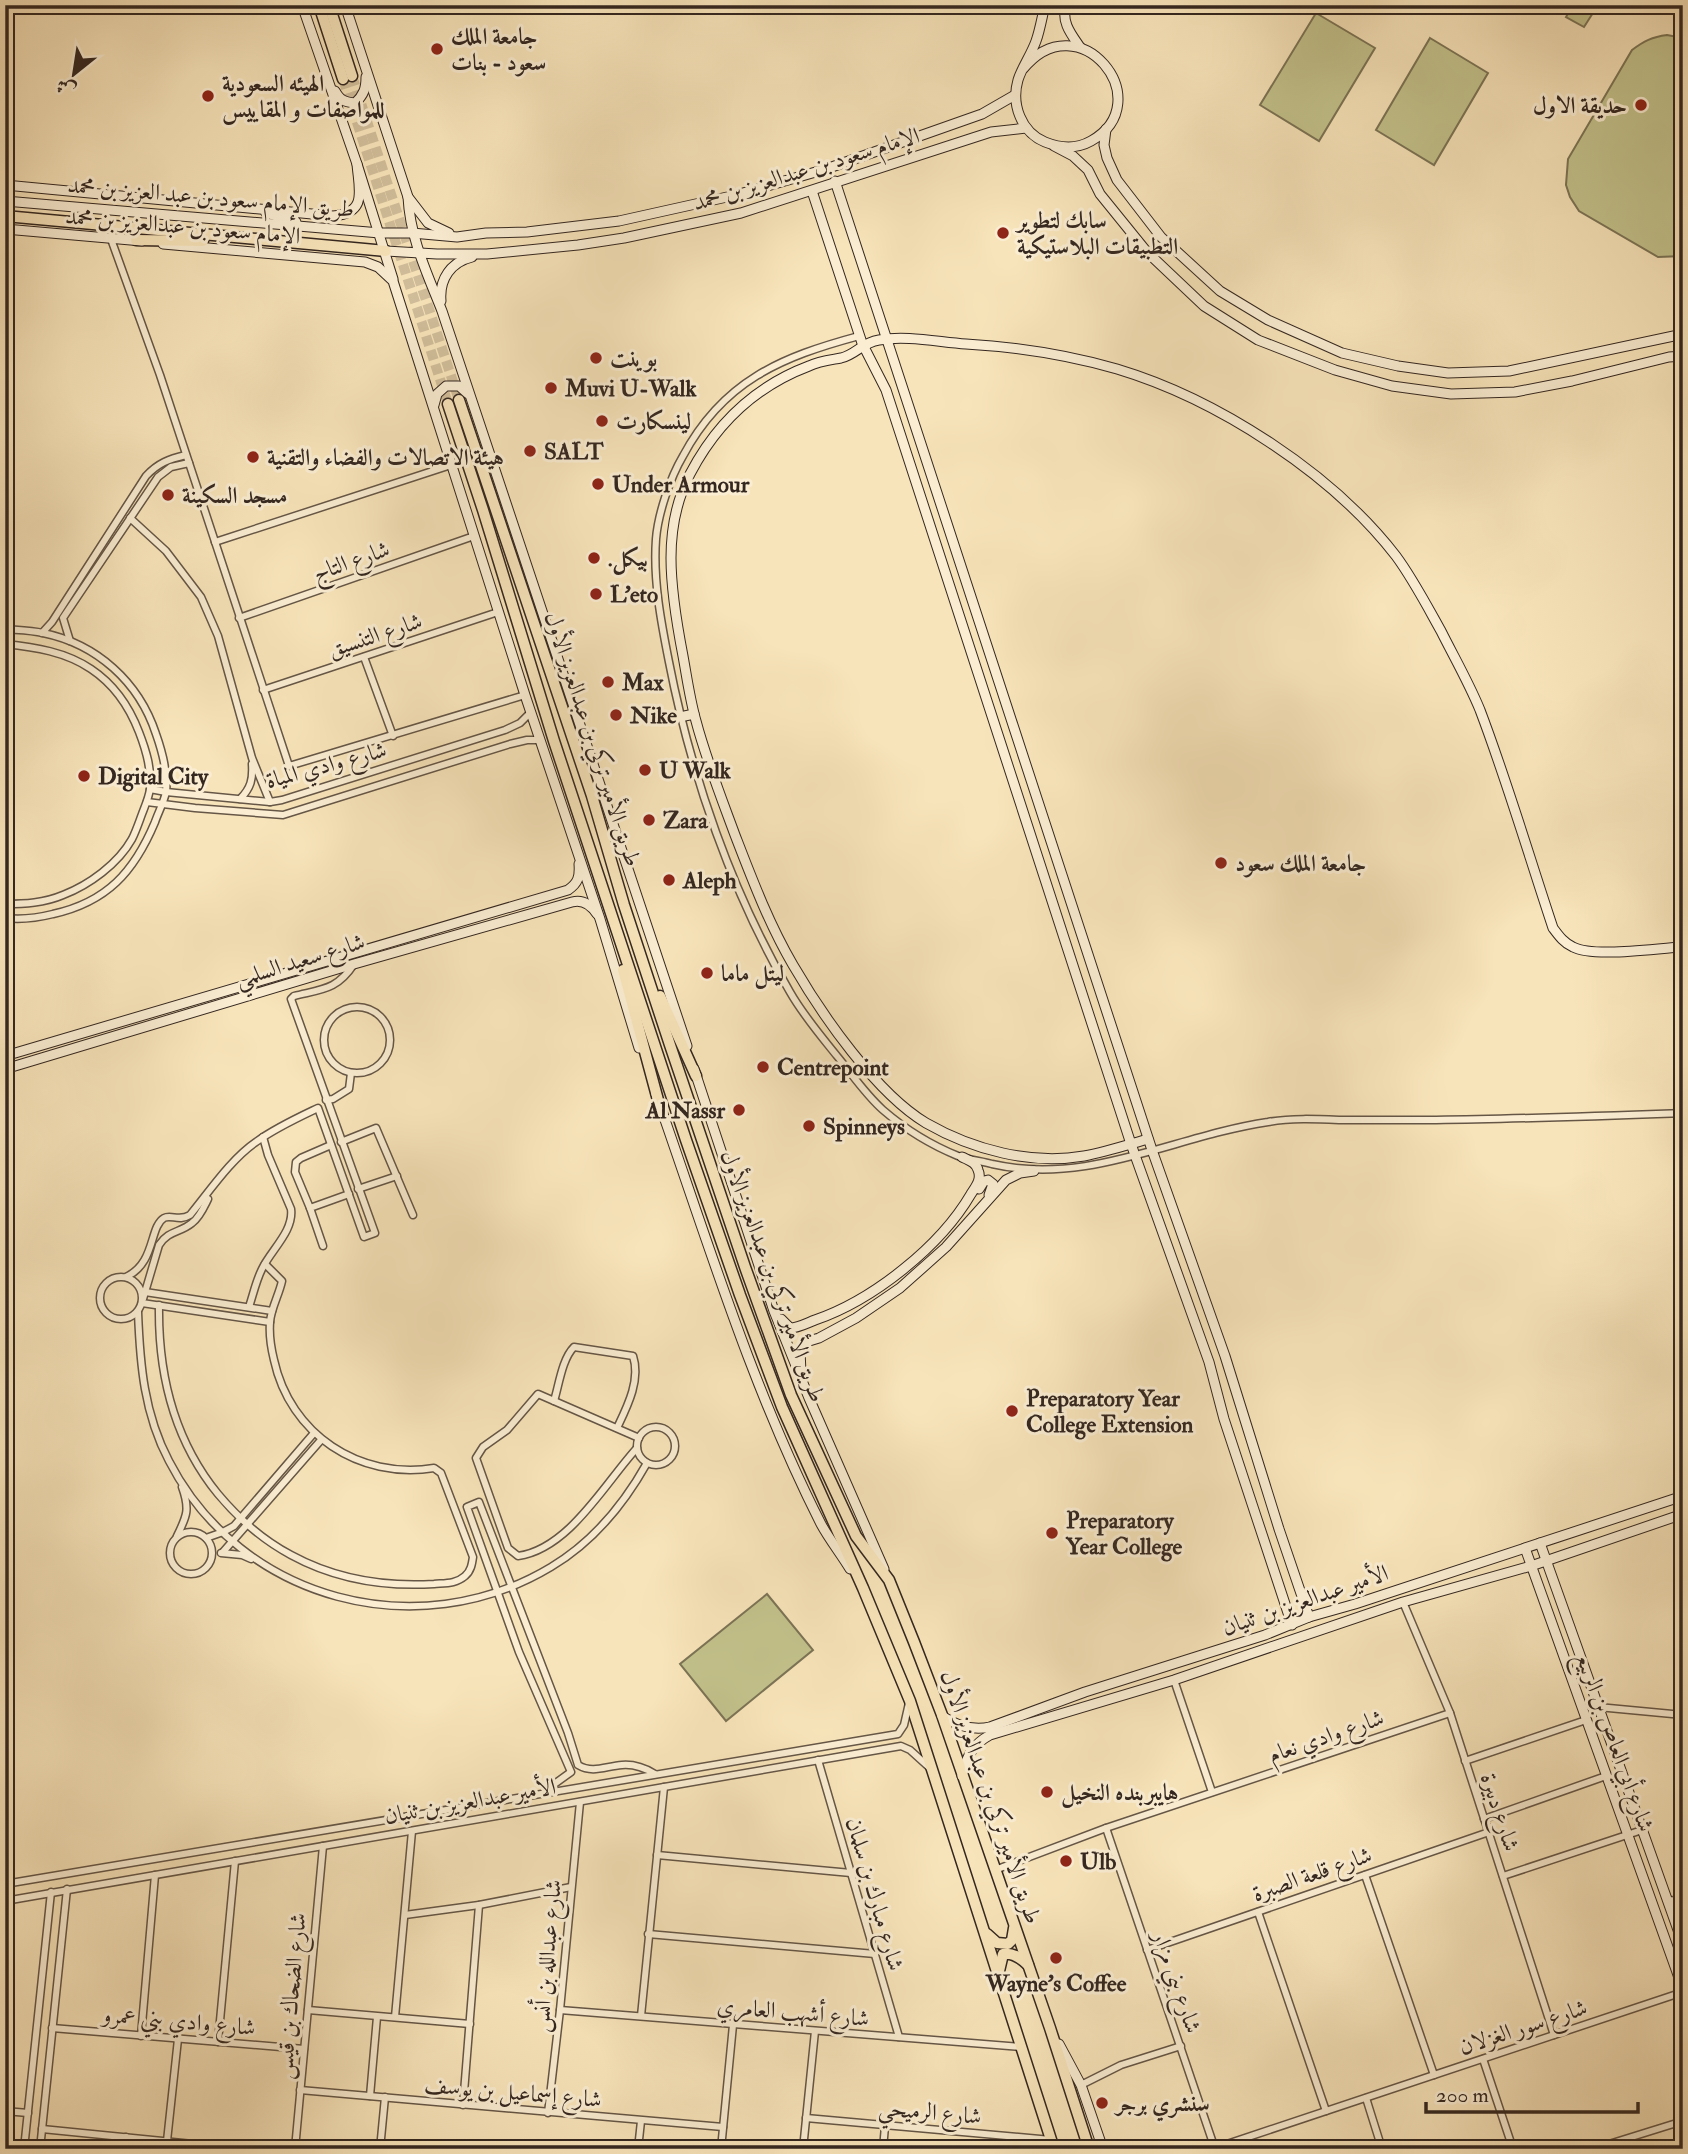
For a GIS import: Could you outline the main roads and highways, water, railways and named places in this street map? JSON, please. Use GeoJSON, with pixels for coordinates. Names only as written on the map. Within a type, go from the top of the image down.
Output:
{"type":"FeatureCollection","features":[{"type":"Feature","properties":{"kind":"main road"},"geometry":{"type":"LineString","coordinates":[[318,5],[348,78],[329,5]]}},
{"type":"Feature","properties":{"kind":"main road","name":"طريق الإمام سعود بن عبد العزيز بن محمد"},"geometry":{"type":"LineString","coordinates":[[5,215],[386,251]]}},
{"type":"Feature","properties":{"kind":"main road"},"geometry":{"type":"LineString","coordinates":[[136,240],[261,241]]}},
{"type":"Feature","properties":{"kind":"main road","name":"طريق الأمير تركي بن عبدالعزيز الأول"},"geometry":{"type":"LineString","coordinates":[[1052,2144],[910,1701],[782,1406],[740,1295],[661,1068],[554,741],[453,402],[592,796],[624,905],[719,1192],[791,1395],[856,1535],[889,1580],[942,1716],[1089,2149]]}},
{"type":"Feature","properties":{"kind":"main road"},"geometry":{"type":"LineString","coordinates":[[604,892],[658,1100]]}},
{"type":"Feature","properties":{"kind":"main road"},"geometry":{"type":"LineString","coordinates":[[624,905],[676,1034],[696,1076]]}},
{"type":"Feature","properties":{"kind":"main road"},"geometry":{"type":"LineString","coordinates":[[985,1931],[997,1944],[1008,1944],[1012,1940],[1014,1926]]}},
{"type":"Feature","properties":{"kind":"main road"},"geometry":{"type":"LineString","coordinates":[[998,1972],[1003,1954],[1014,1954],[1028,1965]]}},
{"type":"Feature","properties":{"kind":"tunnel"},"geometry":{"type":"LineString","coordinates":[[352,76],[459,400]]}},
{"type":"Feature","properties":{"kind":"tunnel"},"geometry":{"type":"LineString","coordinates":[[343,79],[448,404]]}},
{"type":"Feature","properties":{"kind":"place","name":"جامعة الملك سعود - بنات"},"geometry":{"type":"Point","coordinates":[437,49]}},
{"type":"Feature","properties":{"kind":"place","name":"الهيئه السعودية للمواصفات و المقاييس"},"geometry":{"type":"Point","coordinates":[208,96]}},
{"type":"Feature","properties":{"kind":"place","name":"حديقة الاول"},"geometry":{"type":"Point","coordinates":[1641,105]}},
{"type":"Feature","properties":{"kind":"place","name":"سابك لتطوير التطبيقات البلاستيكية"},"geometry":{"type":"Point","coordinates":[1003,233]}},
{"type":"Feature","properties":{"kind":"place","name":"بوينت"},"geometry":{"type":"Point","coordinates":[596,358]}},
{"type":"Feature","properties":{"kind":"place","name":"Muvi U-Walk"},"geometry":{"type":"Point","coordinates":[551,388]}},
{"type":"Feature","properties":{"kind":"place","name":"لينسكارت"},"geometry":{"type":"Point","coordinates":[602,421]}},
{"type":"Feature","properties":{"kind":"place","name":"SALT"},"geometry":{"type":"Point","coordinates":[530,451]}},
{"type":"Feature","properties":{"kind":"place","name":"هيئة الاتصالات والفضاء والتقنية"},"geometry":{"type":"Point","coordinates":[253,457]}},
{"type":"Feature","properties":{"kind":"place","name":"Under Armour"},"geometry":{"type":"Point","coordinates":[598,484]}},
{"type":"Feature","properties":{"kind":"place","name":"مسجد السكينة"},"geometry":{"type":"Point","coordinates":[168,495]}},
{"type":"Feature","properties":{"kind":"place","name":".بيكل"},"geometry":{"type":"Point","coordinates":[594,558]}},
{"type":"Feature","properties":{"kind":"place","name":"L'eto"},"geometry":{"type":"Point","coordinates":[596,594]}},
{"type":"Feature","properties":{"kind":"place","name":"Max"},"geometry":{"type":"Point","coordinates":[608,682]}},
{"type":"Feature","properties":{"kind":"place","name":"Nike"},"geometry":{"type":"Point","coordinates":[616,715]}},
{"type":"Feature","properties":{"kind":"place","name":"U Walk"},"geometry":{"type":"Point","coordinates":[645,770]}},
{"type":"Feature","properties":{"kind":"place","name":"Digital City"},"geometry":{"type":"Point","coordinates":[84,776]}},
{"type":"Feature","properties":{"kind":"place","name":"Zara"},"geometry":{"type":"Point","coordinates":[649,820]}},
{"type":"Feature","properties":{"kind":"place","name":"جامعة الملك سعود"},"geometry":{"type":"Point","coordinates":[1221,863]}},
{"type":"Feature","properties":{"kind":"place","name":"Aleph"},"geometry":{"type":"Point","coordinates":[669,880]}},
{"type":"Feature","properties":{"kind":"place","name":"ليتل ماما"},"geometry":{"type":"Point","coordinates":[707,973]}},
{"type":"Feature","properties":{"kind":"place","name":"Centrepoint"},"geometry":{"type":"Point","coordinates":[763,1067]}},
{"type":"Feature","properties":{"kind":"place","name":"Al Nassr"},"geometry":{"type":"Point","coordinates":[739,1110]}},
{"type":"Feature","properties":{"kind":"place","name":"Spinneys"},"geometry":{"type":"Point","coordinates":[809,1126]}},
{"type":"Feature","properties":{"kind":"place","name":"Preparatory Year College Extension"},"geometry":{"type":"Point","coordinates":[1012,1411]}},
{"type":"Feature","properties":{"kind":"place","name":"Preparatory Year College"},"geometry":{"type":"Point","coordinates":[1052,1533]}},
{"type":"Feature","properties":{"kind":"place","name":"هايبربنده النخيل"},"geometry":{"type":"Point","coordinates":[1047,1792]}},
{"type":"Feature","properties":{"kind":"place","name":"Ulb"},"geometry":{"type":"Point","coordinates":[1066,1861]}},
{"type":"Feature","properties":{"kind":"place","name":"Wayne's Coffee"},"geometry":{"type":"Point","coordinates":[1056,1958]}},
{"type":"Feature","properties":{"kind":"place","name":"سنشري برجر"},"geometry":{"type":"Point","coordinates":[1102,2103]}}]}
